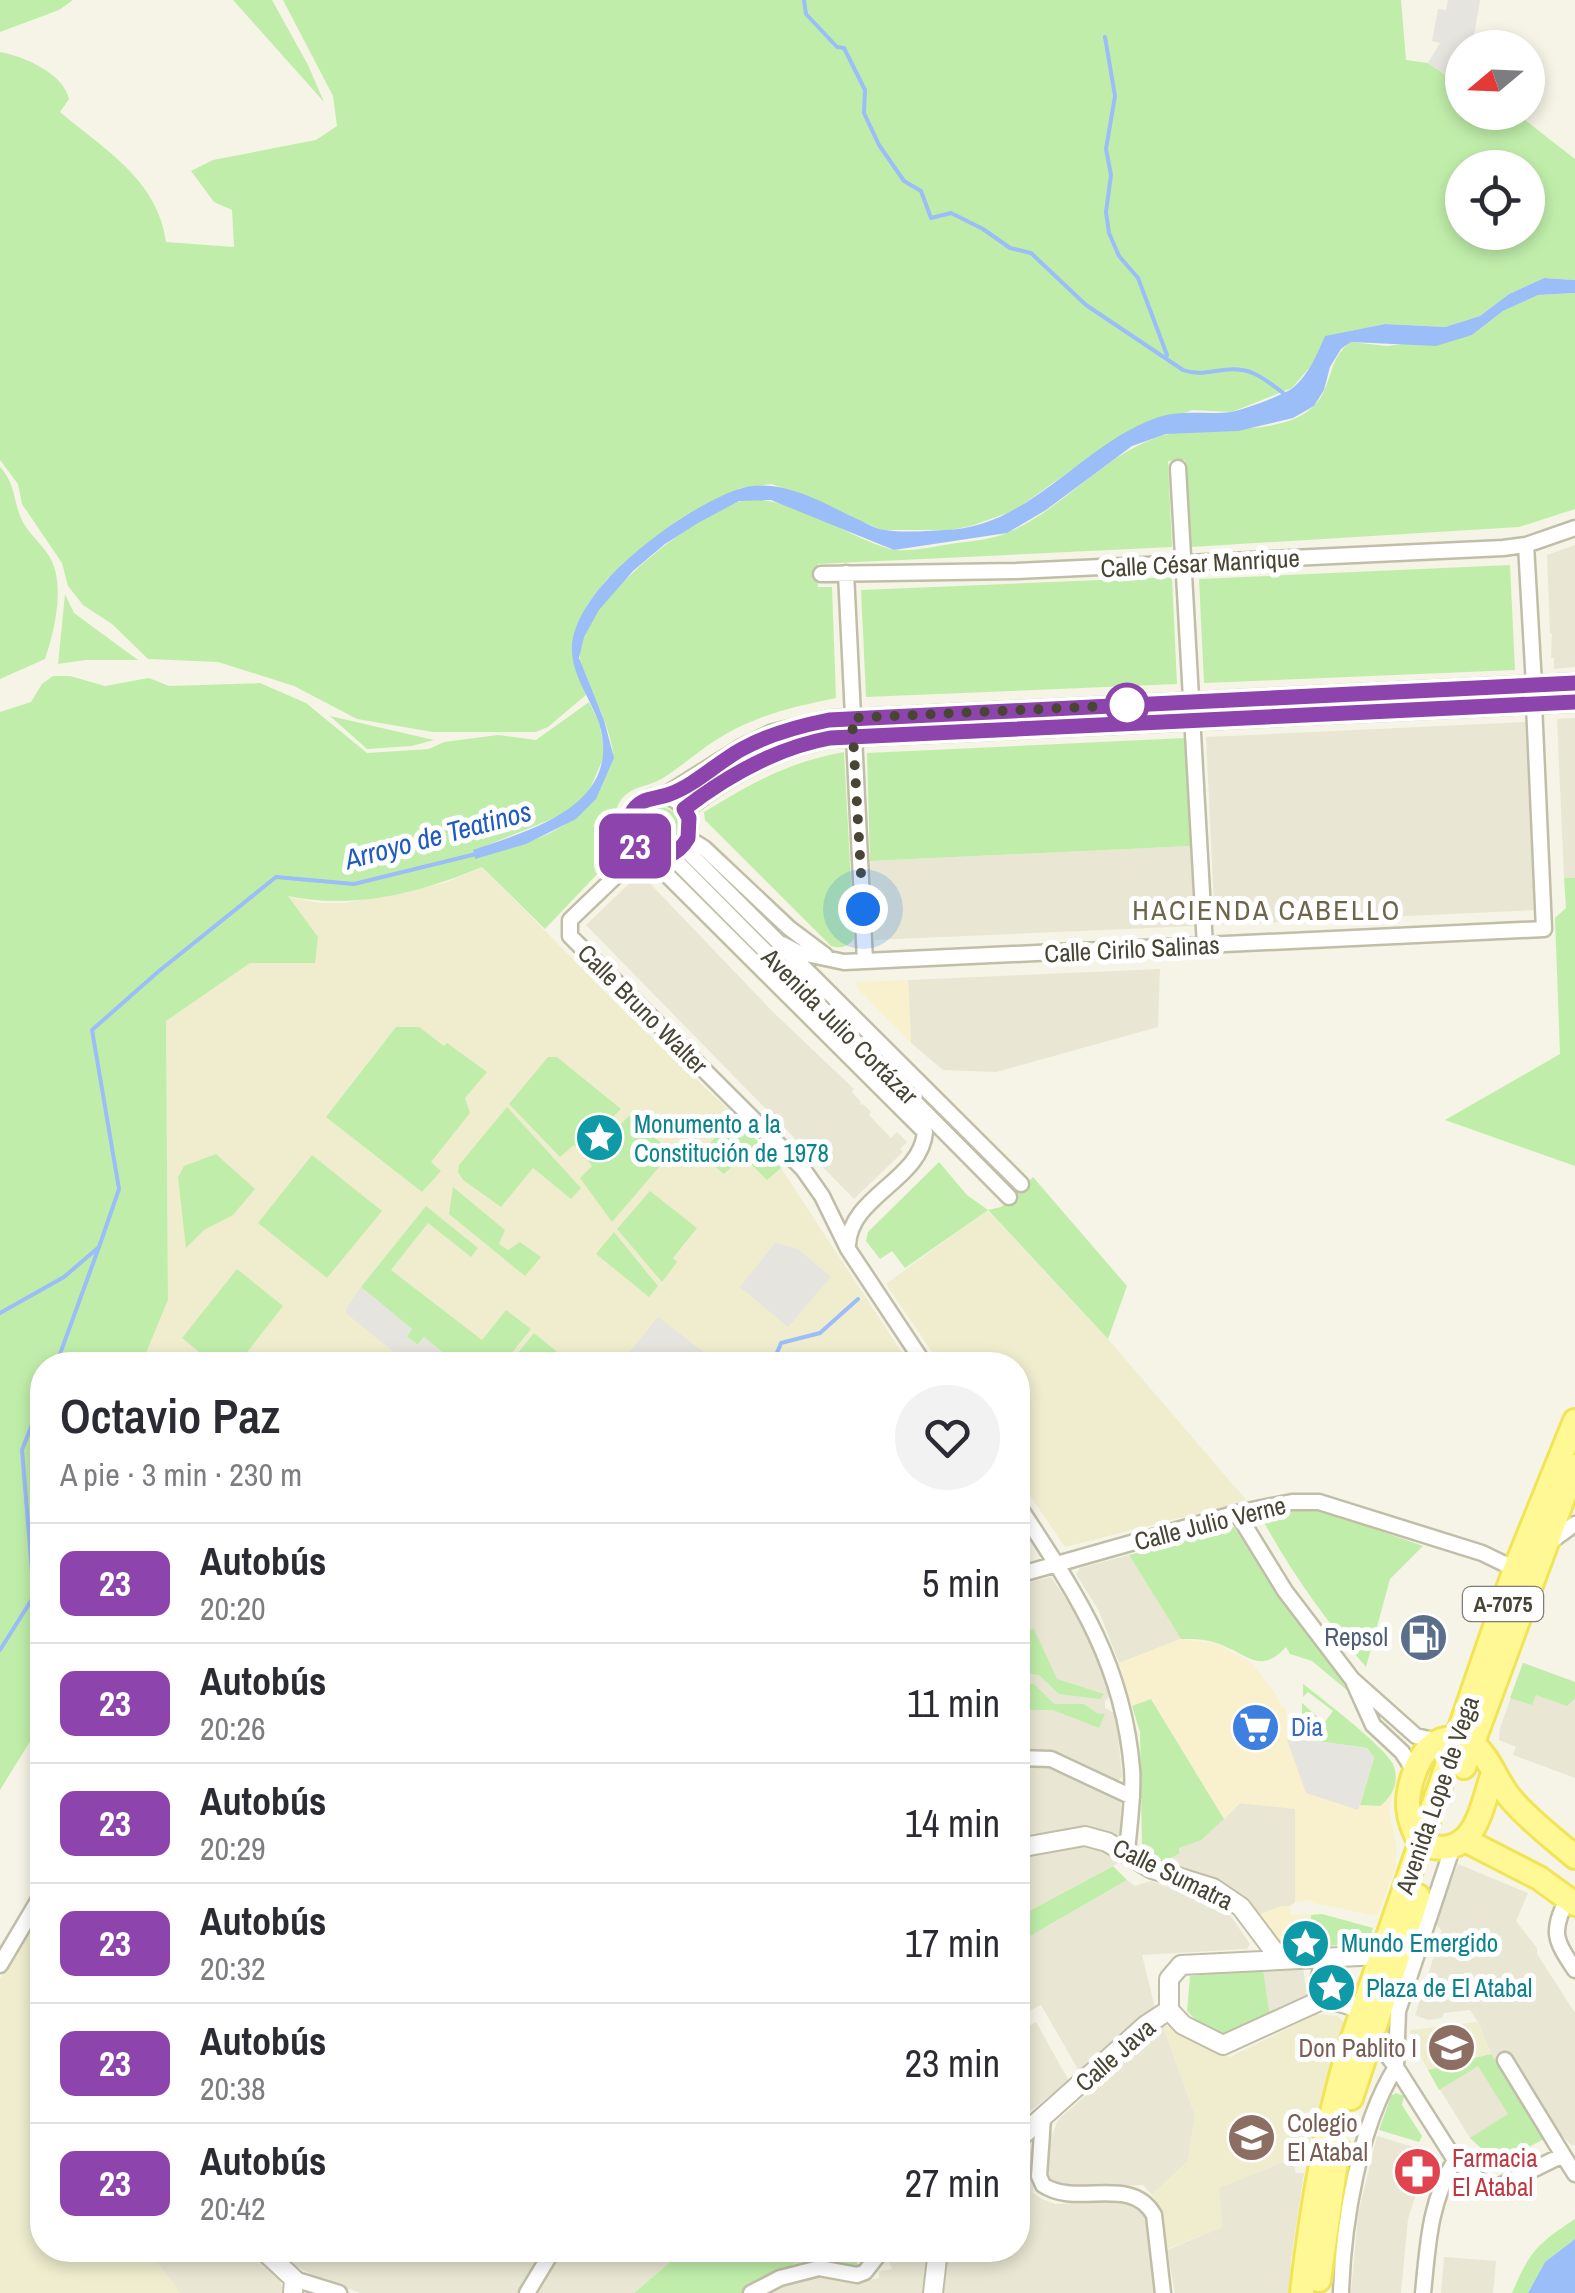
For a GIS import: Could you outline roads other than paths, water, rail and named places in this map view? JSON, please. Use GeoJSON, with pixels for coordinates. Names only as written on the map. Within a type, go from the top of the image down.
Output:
{"type":"FeatureCollection","features":[{"type":"Feature","properties":{"kind":"main road","name":"Avenida Lope de Vega"},"geometry":{"type":"LineString","coordinates":[[1456,1740],[1547,1545],[1569,1474],[1575,1422]]}},
{"type":"Feature","properties":{"kind":"main road","name":"Avenida Lope de Vega"},"geometry":{"type":"LineString","coordinates":[[1302,2293],[1310,2212],[1325,2131],[1377,2017],[1444,1845],[1456,1740],[1515,1569],[1569,1474]]}},
{"type":"Feature","properties":{"kind":"main road"},"geometry":{"type":"LineString","coordinates":[[1571,1901],[1539,1878],[1444,1845],[1406,1813],[1414,1772],[1425,1752],[1456,1740],[1489,1759],[1493,1774],[1513,1802],[1575,1857]]}},
{"type":"Feature","properties":{"kind":"main road"},"geometry":{"type":"LineString","coordinates":[[1444,1845],[1476,1825],[1493,1774]]}},
{"type":"Feature","properties":{"kind":"main road","name":"Avenida Lope de Vega"},"geometry":{"type":"LineString","coordinates":[[1317,2293],[1340,2134],[1377,2017],[1380,1955],[1444,1845]]}},
{"type":"Feature","properties":{"kind":"street"},"geometry":{"type":"LineString","coordinates":[[1178,468],[1205,946]]}},
{"type":"Feature","properties":{"kind":"street","name":"Calle César Manrique"},"geometry":{"type":"LineString","coordinates":[[821,574],[1184,564],[1526,545],[1575,528]]}},
{"type":"Feature","properties":{"kind":"street"},"geometry":{"type":"LineString","coordinates":[[1526,545],[1534,685]]}},
{"type":"Feature","properties":{"kind":"street"},"geometry":{"type":"LineString","coordinates":[[846,574],[865,961]]}},
{"type":"Feature","properties":{"kind":"street"},"geometry":{"type":"LineString","coordinates":[[684,809],[746,768],[853,728],[1194,711],[1575,683]]}},
{"type":"Feature","properties":{"kind":"street"},"geometry":{"type":"LineString","coordinates":[[1194,711],[1575,702]]}},
{"type":"Feature","properties":{"kind":"street","name":"Calle Cirilo Salinas"},"geometry":{"type":"LineString","coordinates":[[782,944],[834,961],[865,961],[1544,929],[1534,704]]}},
{"type":"Feature","properties":{"kind":"street"},"geometry":{"type":"LineString","coordinates":[[666,796],[684,809],[689,818],[681,847],[644,854],[630,838],[632,812],[644,800],[666,796],[772,734],[829,720],[853,728]]}},
{"type":"Feature","properties":{"kind":"street","name":"Avenida Julio Cortázar"},"geometry":{"type":"LineString","coordinates":[[681,847],[1021,1184]]}},
{"type":"Feature","properties":{"kind":"street","name":"Avenida Julio Cortázar"},"geometry":{"type":"LineString","coordinates":[[681,847],[754,893],[789,928],[834,961]]}},
{"type":"Feature","properties":{"kind":"street","name":"Avenida Julio Cortázar"},"geometry":{"type":"LineString","coordinates":[[681,847],[1008,1198]]}},
{"type":"Feature","properties":{"kind":"street","name":"Avenida Julio Cortázar"},"geometry":{"type":"LineString","coordinates":[[644,854],[926,1132],[924,1150],[854,1220]]}},
{"type":"Feature","properties":{"kind":"street","name":"Calle Bruno Walter"},"geometry":{"type":"LineString","coordinates":[[644,854],[570,920],[570,936],[802,1170],[848,1249],[916,1352]]}},
{"type":"Feature","properties":{"kind":"street"},"geometry":{"type":"LineString","coordinates":[[830,1213],[842,1220],[854,1220],[848,1249]]}},
{"type":"Feature","properties":{"kind":"street","name":"Calle Julio Verne"},"geometry":{"type":"LineString","coordinates":[[1030,1572],[1237,1513],[1292,1502],[1319,1502],[1482,1553],[1515,1569]]}},
{"type":"Feature","properties":{"kind":"street"},"geometry":{"type":"LineString","coordinates":[[1237,1513],[1258,1553],[1352,1679],[1416,1736],[1456,1740]]}},
{"type":"Feature","properties":{"kind":"street"},"geometry":{"type":"LineString","coordinates":[[1547,1545],[1573,1523]]}},
{"type":"Feature","properties":{"kind":"street"},"geometry":{"type":"LineString","coordinates":[[1030,1524],[1092,1622],[1112,1671],[1127,1727],[1132,1797],[1127,1853]]}},
{"type":"Feature","properties":{"kind":"street"},"geometry":{"type":"LineString","coordinates":[[1352,1679],[1373,1725],[1402,1752],[1414,1772]]}},
{"type":"Feature","properties":{"kind":"street"},"geometry":{"type":"LineString","coordinates":[[1030,1758],[1051,1759],[1132,1797]]}},
{"type":"Feature","properties":{"kind":"street","name":"Calle Sumatra"},"geometry":{"type":"LineString","coordinates":[[1030,1846],[1085,1836],[1108,1842],[1152,1869],[1213,1888],[1242,1907],[1274,1951],[1291,1958]]}},
{"type":"Feature","properties":{"kind":"street"},"geometry":{"type":"LineString","coordinates":[[1571,1901],[1556,1920],[1556,1935],[1575,1970]]}},
{"type":"Feature","properties":{"kind":"street"},"geometry":{"type":"LineString","coordinates":[[0,1965],[30,1914]]}},
{"type":"Feature","properties":{"kind":"street","name":"Calle Sumatra"},"geometry":{"type":"LineString","coordinates":[[1246,1961],[1260,1947],[1256,1931]]}},
{"type":"Feature","properties":{"kind":"street"},"geometry":{"type":"LineString","coordinates":[[1169,2010],[1169,1979],[1181,1965],[1380,1955]]}},
{"type":"Feature","properties":{"kind":"street"},"geometry":{"type":"LineString","coordinates":[[1325,1959],[1320,1979],[1326,1998],[1377,2017],[1396,2067],[1456,2160],[1491,2190],[1564,2154]]}},
{"type":"Feature","properties":{"kind":"street","name":"Calle Java"},"geometry":{"type":"LineString","coordinates":[[1030,2129],[1169,2010],[1183,2024],[1223,2045],[1326,1998]]}},
{"type":"Feature","properties":{"kind":"street","name":"Avenida Lope de Vega"},"geometry":{"type":"LineString","coordinates":[[1377,2017],[1396,2067]]}},
{"type":"Feature","properties":{"kind":"street"},"geometry":{"type":"LineString","coordinates":[[1505,2060],[1575,2174]]}},
{"type":"Feature","properties":{"kind":"street"},"geometry":{"type":"LineString","coordinates":[[1341,2293],[1356,2176],[1381,2091],[1396,2067]]}},
{"type":"Feature","properties":{"kind":"street"},"geometry":{"type":"LineString","coordinates":[[1044,2118],[1039,2176],[1043,2185],[1067,2195],[1123,2194],[1148,2205],[1154,2215],[1163,2293]]}},
{"type":"Feature","properties":{"kind":"street"},"geometry":{"type":"LineString","coordinates":[[1422,2293],[1431,2221],[1440,2186],[1456,2160]]}},
{"type":"Feature","properties":{"kind":"street"},"geometry":{"type":"LineString","coordinates":[[273,2262],[294,2286],[339,2293]]}},
{"type":"Feature","properties":{"kind":"street"},"geometry":{"type":"LineString","coordinates":[[527,2293],[544,2262]]}},
{"type":"Feature","properties":{"kind":"street"},"geometry":{"type":"LineString","coordinates":[[751,2293],[780,2278],[819,2268],[858,2275],[873,2262]]}},
{"type":"Feature","properties":{"kind":"street"},"geometry":{"type":"LineString","coordinates":[[933,2293],[937,2262]]}},
{"type":"Feature","properties":{"kind":"water"},"geometry":{"type":"Polygon","coordinates":[[[1544,278],[1575,280],[1575,293],[1538,295],[1503,311],[1472,335],[1436,346],[1351,342],[1341,349],[1330,367],[1324,390],[1314,406],[1293,418],[1238,431],[1166,434],[1132,446],[1046,510],[1007,533],[894,550],[771,500],[739,501],[698,523],[633,571],[599,610],[584,637],[579,658],[604,720],[614,758],[596,799],[576,819],[526,844],[475,859],[473,850],[545,823],[567,810],[598,775],[603,751],[599,723],[573,662],[576,629],[588,604],[633,555],[660,533],[714,500],[751,486],[767,486],[798,492],[882,529],[923,531],[975,526],[1029,501],[1104,446],[1156,418],[1231,412],[1289,390],[1308,370],[1325,336],[1385,324],[1445,327],[1480,316],[1509,294],[1544,278]]]}},
{"type":"Feature","properties":{"kind":"water"},"geometry":{"type":"Polygon","coordinates":[[[1575,2239],[1575,2293],[1528,2293],[1545,2262],[1575,2239]]]}},
{"type":"Feature","properties":{"kind":"waterway"},"geometry":{"type":"LineString","coordinates":[[804,0],[806,14],[837,47],[844,48],[865,90],[864,113],[879,145],[904,181],[921,191],[931,218],[951,213],[1010,248],[1031,253],[1086,305],[1183,370],[1248,371],[1286,395]]}},
{"type":"Feature","properties":{"kind":"waterway"},"geometry":{"type":"LineString","coordinates":[[1105,37],[1115,96],[1106,149],[1111,175],[1106,212],[1109,233],[1119,256],[1138,278],[1167,355]]}},
{"type":"Feature","properties":{"kind":"waterway","name":"Arroyo de Teatinos"},"geometry":{"type":"LineString","coordinates":[[0,1313],[64,1277],[99,1247],[119,1189],[92,1030],[276,877],[354,884],[476,854]]}},
{"type":"Feature","properties":{"kind":"waterway"},"geometry":{"type":"LineString","coordinates":[[61,1352],[99,1247]]}},
{"type":"Feature","properties":{"kind":"waterway"},"geometry":{"type":"LineString","coordinates":[[777,1352],[781,1343],[820,1333],[858,1299]]}},
{"type":"Feature","properties":{"kind":"waterway"},"geometry":{"type":"LineString","coordinates":[[30,1430],[22,1450],[30,1547]]}},
{"type":"Feature","properties":{"kind":"waterway"},"geometry":{"type":"LineString","coordinates":[[0,1650],[30,1602]]}},
{"type":"Feature","properties":{"kind":"place","name":"Monumento a la Constitución de 1978"},"geometry":{"type":"Point","coordinates":[599,1138]}},
{"type":"Feature","properties":{"kind":"place","name":"Repsol"},"geometry":{"type":"Point","coordinates":[1423,1637]}},
{"type":"Feature","properties":{"kind":"place","name":"Dia"},"geometry":{"type":"Point","coordinates":[1256,1727]}},
{"type":"Feature","properties":{"kind":"place","name":"Mundo Emergido"},"geometry":{"type":"Point","coordinates":[1306,1943]}},
{"type":"Feature","properties":{"kind":"place","name":"Plaza de El Atabal"},"geometry":{"type":"Point","coordinates":[1331,1988]}},
{"type":"Feature","properties":{"kind":"place","name":"Don Pablito I"},"geometry":{"type":"Point","coordinates":[1452,2048]}},
{"type":"Feature","properties":{"kind":"place","name":"Colegio El Atabal"},"geometry":{"type":"Point","coordinates":[1252,2137]}},
{"type":"Feature","properties":{"kind":"place","name":"Farmacia El Atabal"},"geometry":{"type":"Point","coordinates":[1417,2172]}},
{"type":"Feature","properties":{"kind":"district","name":"HACIENDA CABELLO"},"geometry":{"type":"Point","coordinates":[1267,910]}}]}
